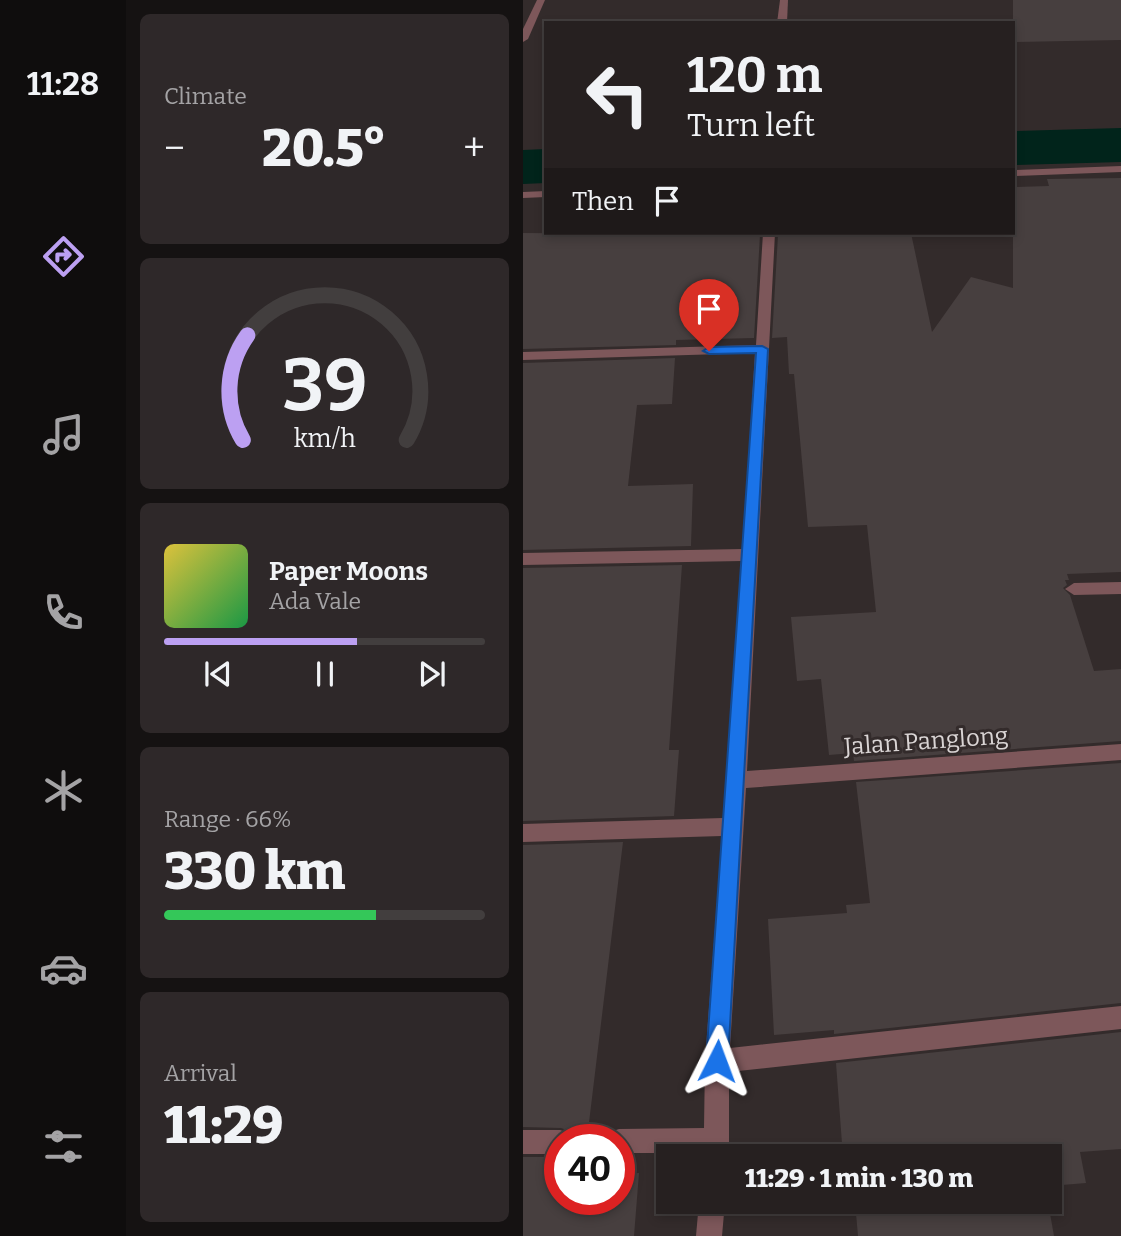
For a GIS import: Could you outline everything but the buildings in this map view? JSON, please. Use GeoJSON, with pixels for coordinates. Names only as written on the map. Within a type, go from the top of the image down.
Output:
{"type":"FeatureCollection","features":[{"type":"Feature","properties":{"kind":"street"},"geometry":{"type":"LineString","coordinates":[[523,39],[541,0]]}},
{"type":"Feature","properties":{"kind":"street"},"geometry":{"type":"LineString","coordinates":[[782,21],[784,0]]}},
{"type":"Feature","properties":{"kind":"street"},"geometry":{"type":"LineString","coordinates":[[1015,173],[1121,169]]}},
{"type":"Feature","properties":{"kind":"street"},"geometry":{"type":"LineString","coordinates":[[523,195],[544,194]]}},
{"type":"Feature","properties":{"kind":"street"},"geometry":{"type":"LineString","coordinates":[[716,1144],[717,1061],[769,235]]}},
{"type":"Feature","properties":{"kind":"street"},"geometry":{"type":"LineString","coordinates":[[523,356],[762,349]]}},
{"type":"Feature","properties":{"kind":"street"},"geometry":{"type":"LineString","coordinates":[[523,559],[750,555]]}},
{"type":"Feature","properties":{"kind":"street"},"geometry":{"type":"LineString","coordinates":[[1074,589],[1121,588]]}},
{"type":"Feature","properties":{"kind":"street","name":"Jalan Panglong"},"geometry":{"type":"LineString","coordinates":[[735,780],[1121,752]]}},
{"type":"Feature","properties":{"kind":"street"},"geometry":{"type":"LineString","coordinates":[[523,833],[731,827]]}},
{"type":"Feature","properties":{"kind":"street"},"geometry":{"type":"LineString","coordinates":[[717,1061],[1121,1017]]}},
{"type":"Feature","properties":{"kind":"street"},"geometry":{"type":"LineString","coordinates":[[523,1142],[544,1142]]}},
{"type":"Feature","properties":{"kind":"street"},"geometry":{"type":"LineString","coordinates":[[635,1142],[656,1144]]}},
{"type":"Feature","properties":{"kind":"street"},"geometry":{"type":"LineString","coordinates":[[709,1236],[711,1214]]}},
{"type":"Feature","properties":{"kind":"waterway"},"geometry":{"type":"LineString","coordinates":[[1015,148],[1121,145]]}},
{"type":"Feature","properties":{"kind":"waterway"},"geometry":{"type":"LineString","coordinates":[[523,167],[544,166]]}},
{"type":"Feature","properties":{"kind":"route"},"geometry":{"type":"LineString","coordinates":[[709,351],[762,349],[748,607],[717,1061]]}}]}
